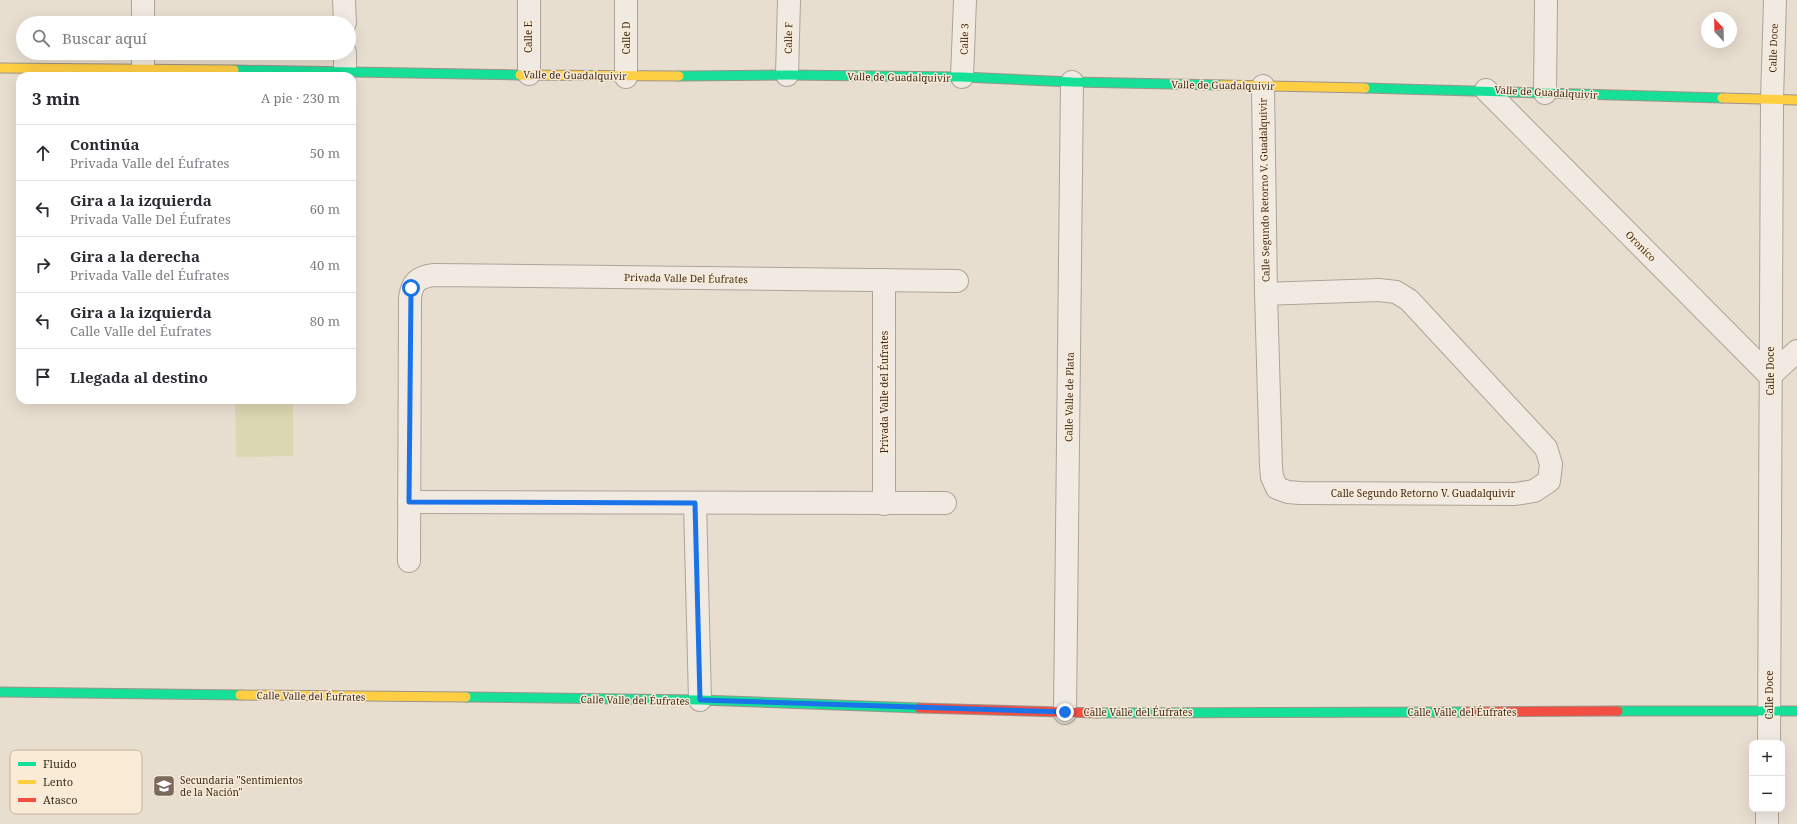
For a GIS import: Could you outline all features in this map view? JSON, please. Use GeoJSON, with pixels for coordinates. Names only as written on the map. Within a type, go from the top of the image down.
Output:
{"type":"FeatureCollection","features":[{"type":"Feature","properties":{"kind":"street"},"geometry":{"type":"LineString","coordinates":[[143,0],[143,16]]}},
{"type":"Feature","properties":{"kind":"street"},"geometry":{"type":"LineString","coordinates":[[344,0],[345,16]]}},
{"type":"Feature","properties":{"kind":"street","name":"Calle E"},"geometry":{"type":"LineString","coordinates":[[529,0],[529,74]]}},
{"type":"Feature","properties":{"kind":"street","name":"Calle D"},"geometry":{"type":"LineString","coordinates":[[626,0],[626,77]]}},
{"type":"Feature","properties":{"kind":"street","name":"Calle F"},"geometry":{"type":"LineString","coordinates":[[787,76],[788,0]]}},
{"type":"Feature","properties":{"kind":"street","name":"Calle 3"},"geometry":{"type":"LineString","coordinates":[[962,77],[965,0]]}},
{"type":"Feature","properties":{"kind":"street"},"geometry":{"type":"LineString","coordinates":[[1545,93],[1546,0]]}},
{"type":"Feature","properties":{"kind":"street","name":"Calle Doce"},"geometry":{"type":"LineString","coordinates":[[1768,740],[1772,100],[1774,0]]}},
{"type":"Feature","properties":{"kind":"street","name":"Valle de Guadalquivir"},"geometry":{"type":"LineString","coordinates":[[0,68],[143,60],[345,62],[529,74],[626,77],[962,77],[1072,82],[1486,90],[1797,100]]}},
{"type":"Feature","properties":{"kind":"street","name":"Calle Valle de Plata"},"geometry":{"type":"LineString","coordinates":[[1065,712],[1072,82]]}},
{"type":"Feature","properties":{"kind":"street","name":"Calle Segundo Retorno V. Guadalquivir"},"geometry":{"type":"LineString","coordinates":[[1263,86],[1266,294],[1271,466],[1272,477],[1277,488],[1288,492],[1300,493],[1516,494],[1534,491],[1549,481],[1551,464],[1546,448],[1409,300],[1396,292],[1380,290],[1266,294]]}},
{"type":"Feature","properties":{"kind":"street","name":"Oronico"},"geometry":{"type":"LineString","coordinates":[[1486,90],[1770,376]]}},
{"type":"Feature","properties":{"kind":"street","name":"Privada Valle Del Éufrates"},"geometry":{"type":"LineString","coordinates":[[409,502],[410,298],[411,288],[416,281],[424,276],[957,281]]}},
{"type":"Feature","properties":{"kind":"street","name":"Privada Valle del Éufrates"},"geometry":{"type":"LineString","coordinates":[[884,280],[884,504]]}},
{"type":"Feature","properties":{"kind":"street"},"geometry":{"type":"LineString","coordinates":[[1770,376],[1797,351]]}},
{"type":"Feature","properties":{"kind":"street"},"geometry":{"type":"LineString","coordinates":[[409,560],[409,502],[945,503]]}},
{"type":"Feature","properties":{"kind":"street"},"geometry":{"type":"LineString","coordinates":[[695,503],[700,700]]}},
{"type":"Feature","properties":{"kind":"street","name":"Calle Valle del Éufrates"},"geometry":{"type":"LineString","coordinates":[[0,692],[700,700],[1065,712],[1797,711]]}},
{"type":"Feature","properties":{"kind":"street"},"geometry":{"type":"LineString","coordinates":[[1767,824],[1768,812]]}},
{"type":"Feature","properties":{"kind":"shaded area"},"geometry":{"type":"Polygon","coordinates":[[[235,404],[293,404],[293,456],[236,457],[235,404]]]}},
{"type":"Feature","properties":{"kind":"traffic: fast"},"geometry":{"type":"LineString","coordinates":[[234,70],[348,72]]}},
{"type":"Feature","properties":{"kind":"traffic: fast"},"geometry":{"type":"LineString","coordinates":[[356,72],[520,75]]}},
{"type":"Feature","properties":{"kind":"traffic: fast"},"geometry":{"type":"LineString","coordinates":[[679,76],[787,75],[962,77],[1072,82],[1222,85]]}},
{"type":"Feature","properties":{"kind":"traffic: fast"},"geometry":{"type":"LineString","coordinates":[[1365,88],[1722,98]]}},
{"type":"Feature","properties":{"kind":"traffic: fast"},"geometry":{"type":"LineString","coordinates":[[0,692],[240,695]]}},
{"type":"Feature","properties":{"kind":"traffic: fast"},"geometry":{"type":"LineString","coordinates":[[466,697],[700,700],[919,708]]}},
{"type":"Feature","properties":{"kind":"traffic: fast"},"geometry":{"type":"LineString","coordinates":[[1618,711],[1797,711]]}},
{"type":"Feature","properties":{"kind":"traffic: fast"},"geometry":{"type":"LineString","coordinates":[[1097,713],[1467,712]]}},
{"type":"Feature","properties":{"kind":"traffic: slow"},"geometry":{"type":"LineString","coordinates":[[0,68],[234,70]]}},
{"type":"Feature","properties":{"kind":"traffic: slow"},"geometry":{"type":"LineString","coordinates":[[520,75],[679,76]]}},
{"type":"Feature","properties":{"kind":"traffic: slow"},"geometry":{"type":"LineString","coordinates":[[1222,85],[1365,88]]}},
{"type":"Feature","properties":{"kind":"traffic: slow"},"geometry":{"type":"LineString","coordinates":[[1722,98],[1797,100]]}},
{"type":"Feature","properties":{"kind":"traffic: slow"},"geometry":{"type":"LineString","coordinates":[[240,695],[466,697]]}},
{"type":"Feature","properties":{"kind":"traffic: jam"},"geometry":{"type":"LineString","coordinates":[[919,708],[1097,713]]}},
{"type":"Feature","properties":{"kind":"traffic: jam"},"geometry":{"type":"LineString","coordinates":[[1467,712],[1618,711]]}},
{"type":"Feature","properties":{"kind":"place","name":"Secundaria \"Sentimientos de la Nación\""},"geometry":{"type":"Point","coordinates":[164,786]}},
{"type":"Feature","properties":{"kind":"route"},"geometry":{"type":"LineString","coordinates":[[411,288],[409,502],[695,503],[700,700],[1065,712]]}}]}
